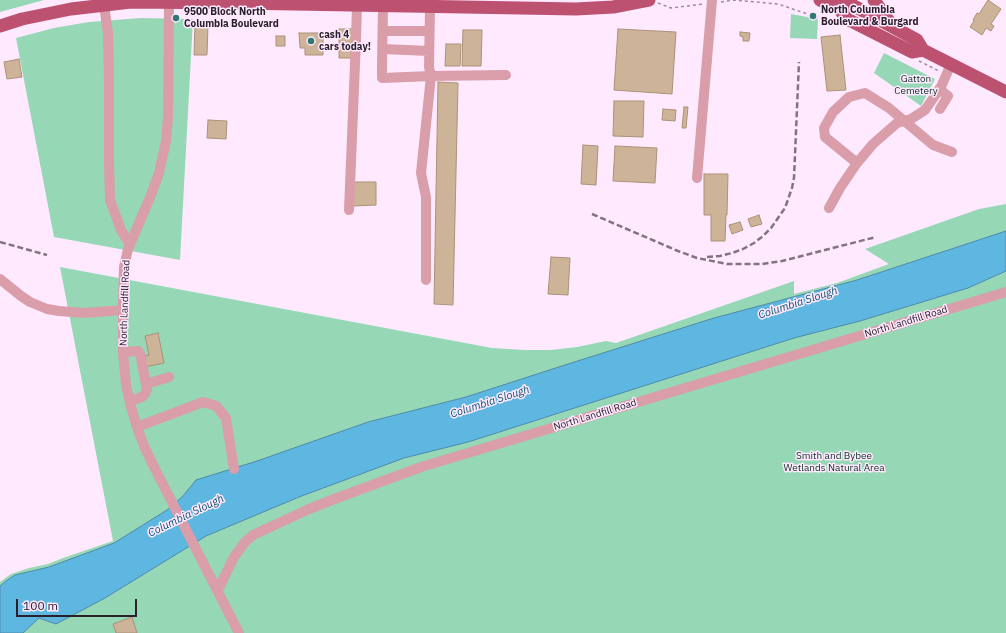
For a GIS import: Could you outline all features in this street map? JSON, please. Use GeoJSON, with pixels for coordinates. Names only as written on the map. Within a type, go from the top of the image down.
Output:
{"type":"FeatureCollection","features":[{"type":"Feature","properties":{"kind":"main road"},"geometry":{"type":"LineString","coordinates":[[820,0],[854,6],[917,40],[923,50],[1006,92]]}},
{"type":"Feature","properties":{"kind":"main road"},"geometry":{"type":"LineString","coordinates":[[874,0],[894,27]]}},
{"type":"Feature","properties":{"kind":"main road"},"geometry":{"type":"LineString","coordinates":[[0,26],[22,19],[55,12],[131,2],[192,1],[588,9],[653,1]]}},
{"type":"Feature","properties":{"kind":"main road"},"geometry":{"type":"LineString","coordinates":[[838,3],[847,19],[912,52],[923,50]]}},
{"type":"Feature","properties":{"kind":"street","name":"North Landfill Road"},"geometry":{"type":"LineString","coordinates":[[169,2],[168,117],[166,141],[159,173],[130,245],[124,267],[123,352],[126,384],[137,427],[144,446],[238,632]]}},
{"type":"Feature","properties":{"kind":"street"},"geometry":{"type":"LineString","coordinates":[[697,178],[712,2]]}},
{"type":"Feature","properties":{"kind":"street"},"geometry":{"type":"LineString","coordinates":[[104,5],[108,33],[110,85],[110,200],[121,230],[130,245]]}},
{"type":"Feature","properties":{"kind":"street"},"geometry":{"type":"LineString","coordinates":[[349,210],[356,5]]}},
{"type":"Feature","properties":{"kind":"street"},"geometry":{"type":"LineString","coordinates":[[383,6],[382,78],[430,71],[506,75]]}},
{"type":"Feature","properties":{"kind":"street"},"geometry":{"type":"LineString","coordinates":[[426,280],[426,197],[421,173],[430,71],[430,7]]}},
{"type":"Feature","properties":{"kind":"street"},"geometry":{"type":"LineString","coordinates":[[383,31],[429,31]]}},
{"type":"Feature","properties":{"kind":"street"},"geometry":{"type":"LineString","coordinates":[[382,49],[429,50]]}},
{"type":"Feature","properties":{"kind":"street"},"geometry":{"type":"LineString","coordinates":[[829,208],[840,188],[857,163],[873,144],[897,123],[911,119],[925,110],[939,89],[950,64]]}},
{"type":"Feature","properties":{"kind":"street"},"geometry":{"type":"LineString","coordinates":[[939,89],[948,96],[940,109]]}},
{"type":"Feature","properties":{"kind":"street"},"geometry":{"type":"LineString","coordinates":[[857,163],[825,137],[824,128],[833,112],[849,97],[865,93],[889,108],[933,145],[952,152]]}},
{"type":"Feature","properties":{"kind":"street"},"geometry":{"type":"LineString","coordinates":[[0,279],[25,299],[47,309],[84,313],[123,310]]}},
{"type":"Feature","properties":{"kind":"street","name":"North Landfill Road"},"geometry":{"type":"LineString","coordinates":[[216,587],[234,557],[245,542],[253,535],[337,498],[421,467],[1006,292]]}},
{"type":"Feature","properties":{"kind":"street"},"geometry":{"type":"LineString","coordinates":[[123,352],[138,351],[140,354],[147,389],[142,397],[130,401]]}},
{"type":"Feature","properties":{"kind":"street"},"geometry":{"type":"LineString","coordinates":[[146,384],[169,377]]}},
{"type":"Feature","properties":{"kind":"street"},"geometry":{"type":"LineString","coordinates":[[137,427],[203,402],[216,406],[226,418],[234,469]]}},
{"type":"Feature","properties":{"kind":"path"},"geometry":{"type":"LineString","coordinates":[[653,1],[671,8],[734,0],[778,4],[815,16]]}},
{"type":"Feature","properties":{"kind":"green space"},"geometry":{"type":"Polygon","coordinates":[[[0,0],[44,0],[0,12],[0,0]]]}},
{"type":"Feature","properties":{"kind":"green space"},"geometry":{"type":"Polygon","coordinates":[[[791,14],[818,19],[817,39],[790,38],[791,14]]]}},
{"type":"Feature","properties":{"kind":"green space"},"geometry":{"type":"Polygon","coordinates":[[[141,18],[193,19],[180,260],[54,237],[16,38],[54,28],[89,22],[141,18]]]}},
{"type":"Feature","properties":{"kind":"green space","name":"Gatton Cemetery"},"geometry":{"type":"Polygon","coordinates":[[[884,53],[935,79],[921,106],[874,73],[884,53]]]}},
{"type":"Feature","properties":{"kind":"green space","name":"Smith and Bybee Wetlands Natural Area"},"geometry":{"type":"Polygon","coordinates":[[[1006,204],[1006,633],[0,633],[0,582],[11,574],[48,564],[113,541],[60,267],[492,348],[551,350],[577,347],[606,341],[616,343],[794,281],[794,294],[837,283],[889,264],[865,249],[979,209],[1006,204]]]}},
{"type":"Feature","properties":{"kind":"water","name":"Columbia Slough"},"geometry":{"type":"Polygon","coordinates":[[[1006,231],[1006,271],[968,288],[860,321],[794,338],[468,442],[404,458],[299,497],[206,536],[105,598],[56,624],[39,618],[23,633],[0,633],[0,586],[6,581],[15,575],[49,567],[114,543],[167,510],[183,496],[196,480],[257,461],[368,422],[466,397],[714,318],[857,280],[1006,231]]]}},
{"type":"Feature","properties":{"kind":"building"},"geometry":{"type":"Polygon","coordinates":[[[988,0],[1001,9],[991,24],[994,26],[991,31],[986,28],[982,35],[970,27],[977,13],[979,14],[988,0]]]}},
{"type":"Feature","properties":{"kind":"building"},"geometry":{"type":"Polygon","coordinates":[[[195,24],[208,25],[207,55],[194,55],[195,24]]]}},
{"type":"Feature","properties":{"kind":"building"},"geometry":{"type":"Polygon","coordinates":[[[339,29],[353,29],[353,58],[339,58],[339,29]]]}},
{"type":"Feature","properties":{"kind":"building"},"geometry":{"type":"Polygon","coordinates":[[[618,29],[676,32],[672,94],[614,90],[618,29]]]}},
{"type":"Feature","properties":{"kind":"building"},"geometry":{"type":"Polygon","coordinates":[[[463,30],[482,30],[481,66],[462,66],[463,30]]]}},
{"type":"Feature","properties":{"kind":"building"},"geometry":{"type":"Polygon","coordinates":[[[740,32],[750,33],[749,41],[743,41],[743,37],[740,36],[740,32]]]}},
{"type":"Feature","properties":{"kind":"building","name":"cash 4 cars today!"},"geometry":{"type":"Polygon","coordinates":[[[299,33],[323,33],[323,55],[305,55],[305,48],[300,48],[299,33]]]}},
{"type":"Feature","properties":{"kind":"building"},"geometry":{"type":"Polygon","coordinates":[[[840,35],[846,90],[827,91],[821,37],[840,35]]]}},
{"type":"Feature","properties":{"kind":"building"},"geometry":{"type":"Polygon","coordinates":[[[276,36],[285,36],[285,46],[276,46],[276,36]]]}},
{"type":"Feature","properties":{"kind":"building"},"geometry":{"type":"Polygon","coordinates":[[[446,44],[461,44],[460,66],[445,66],[446,44]]]}},
{"type":"Feature","properties":{"kind":"building"},"geometry":{"type":"Polygon","coordinates":[[[19,59],[22,77],[7,79],[4,62],[19,59]]]}},
{"type":"Feature","properties":{"kind":"building"},"geometry":{"type":"Polygon","coordinates":[[[438,82],[458,83],[453,305],[434,304],[438,82]]]}},
{"type":"Feature","properties":{"kind":"building"},"geometry":{"type":"Polygon","coordinates":[[[614,101],[644,101],[643,137],[613,136],[614,101]]]}},
{"type":"Feature","properties":{"kind":"building"},"geometry":{"type":"Polygon","coordinates":[[[684,107],[688,107],[686,128],[682,128],[684,107]]]}},
{"type":"Feature","properties":{"kind":"building"},"geometry":{"type":"Polygon","coordinates":[[[663,109],[676,110],[675,121],[662,120],[663,109]]]}},
{"type":"Feature","properties":{"kind":"building"},"geometry":{"type":"Polygon","coordinates":[[[208,120],[227,121],[226,139],[207,138],[208,120]]]}},
{"type":"Feature","properties":{"kind":"building"},"geometry":{"type":"Polygon","coordinates":[[[583,145],[598,146],[596,185],[581,184],[583,145]]]}},
{"type":"Feature","properties":{"kind":"building"},"geometry":{"type":"Polygon","coordinates":[[[615,146],[657,148],[655,183],[613,181],[615,146]]]}},
{"type":"Feature","properties":{"kind":"building"},"geometry":{"type":"Polygon","coordinates":[[[704,174],[728,174],[725,241],[711,241],[711,215],[704,215],[704,174]]]}},
{"type":"Feature","properties":{"kind":"building"},"geometry":{"type":"Polygon","coordinates":[[[353,182],[376,182],[376,205],[353,206],[353,182]]]}},
{"type":"Feature","properties":{"kind":"building"},"geometry":{"type":"Polygon","coordinates":[[[759,215],[762,224],[751,227],[748,219],[759,215]]]}},
{"type":"Feature","properties":{"kind":"building"},"geometry":{"type":"Polygon","coordinates":[[[740,222],[743,230],[732,234],[729,225],[740,222]]]}},
{"type":"Feature","properties":{"kind":"building"},"geometry":{"type":"Polygon","coordinates":[[[551,257],[570,258],[568,295],[548,294],[551,257]]]}},
{"type":"Feature","properties":{"kind":"building"},"geometry":{"type":"Polygon","coordinates":[[[158,333],[164,363],[144,367],[142,356],[149,355],[145,336],[158,333]]]}},
{"type":"Feature","properties":{"kind":"building"},"geometry":{"type":"Polygon","coordinates":[[[132,617],[137,633],[116,633],[113,624],[132,617]]]}},
{"type":"Feature","properties":{"kind":"railway"},"geometry":{"type":"LineString","coordinates":[[707,257],[732,253],[754,243],[771,228],[785,208],[794,178],[799,62]]}},
{"type":"Feature","properties":{"kind":"railway"},"geometry":{"type":"LineString","coordinates":[[592,214],[678,251],[697,258],[727,264],[762,264],[782,261],[876,237]]}},
{"type":"Feature","properties":{"kind":"railway"},"geometry":{"type":"LineString","coordinates":[[0,242],[47,255]]}},
{"type":"Feature","properties":{"kind":"place","name":"North Columbia Boulevard & Burgard"},"geometry":{"type":"Point","coordinates":[813,16]}},
{"type":"Feature","properties":{"kind":"place","name":"9500 Block North Columbia Boulevard"},"geometry":{"type":"Point","coordinates":[176,18]}},
{"type":"Feature","properties":{"kind":"place","name":"cash 4 cars today!"},"geometry":{"type":"Point","coordinates":[311,41]}}]}
